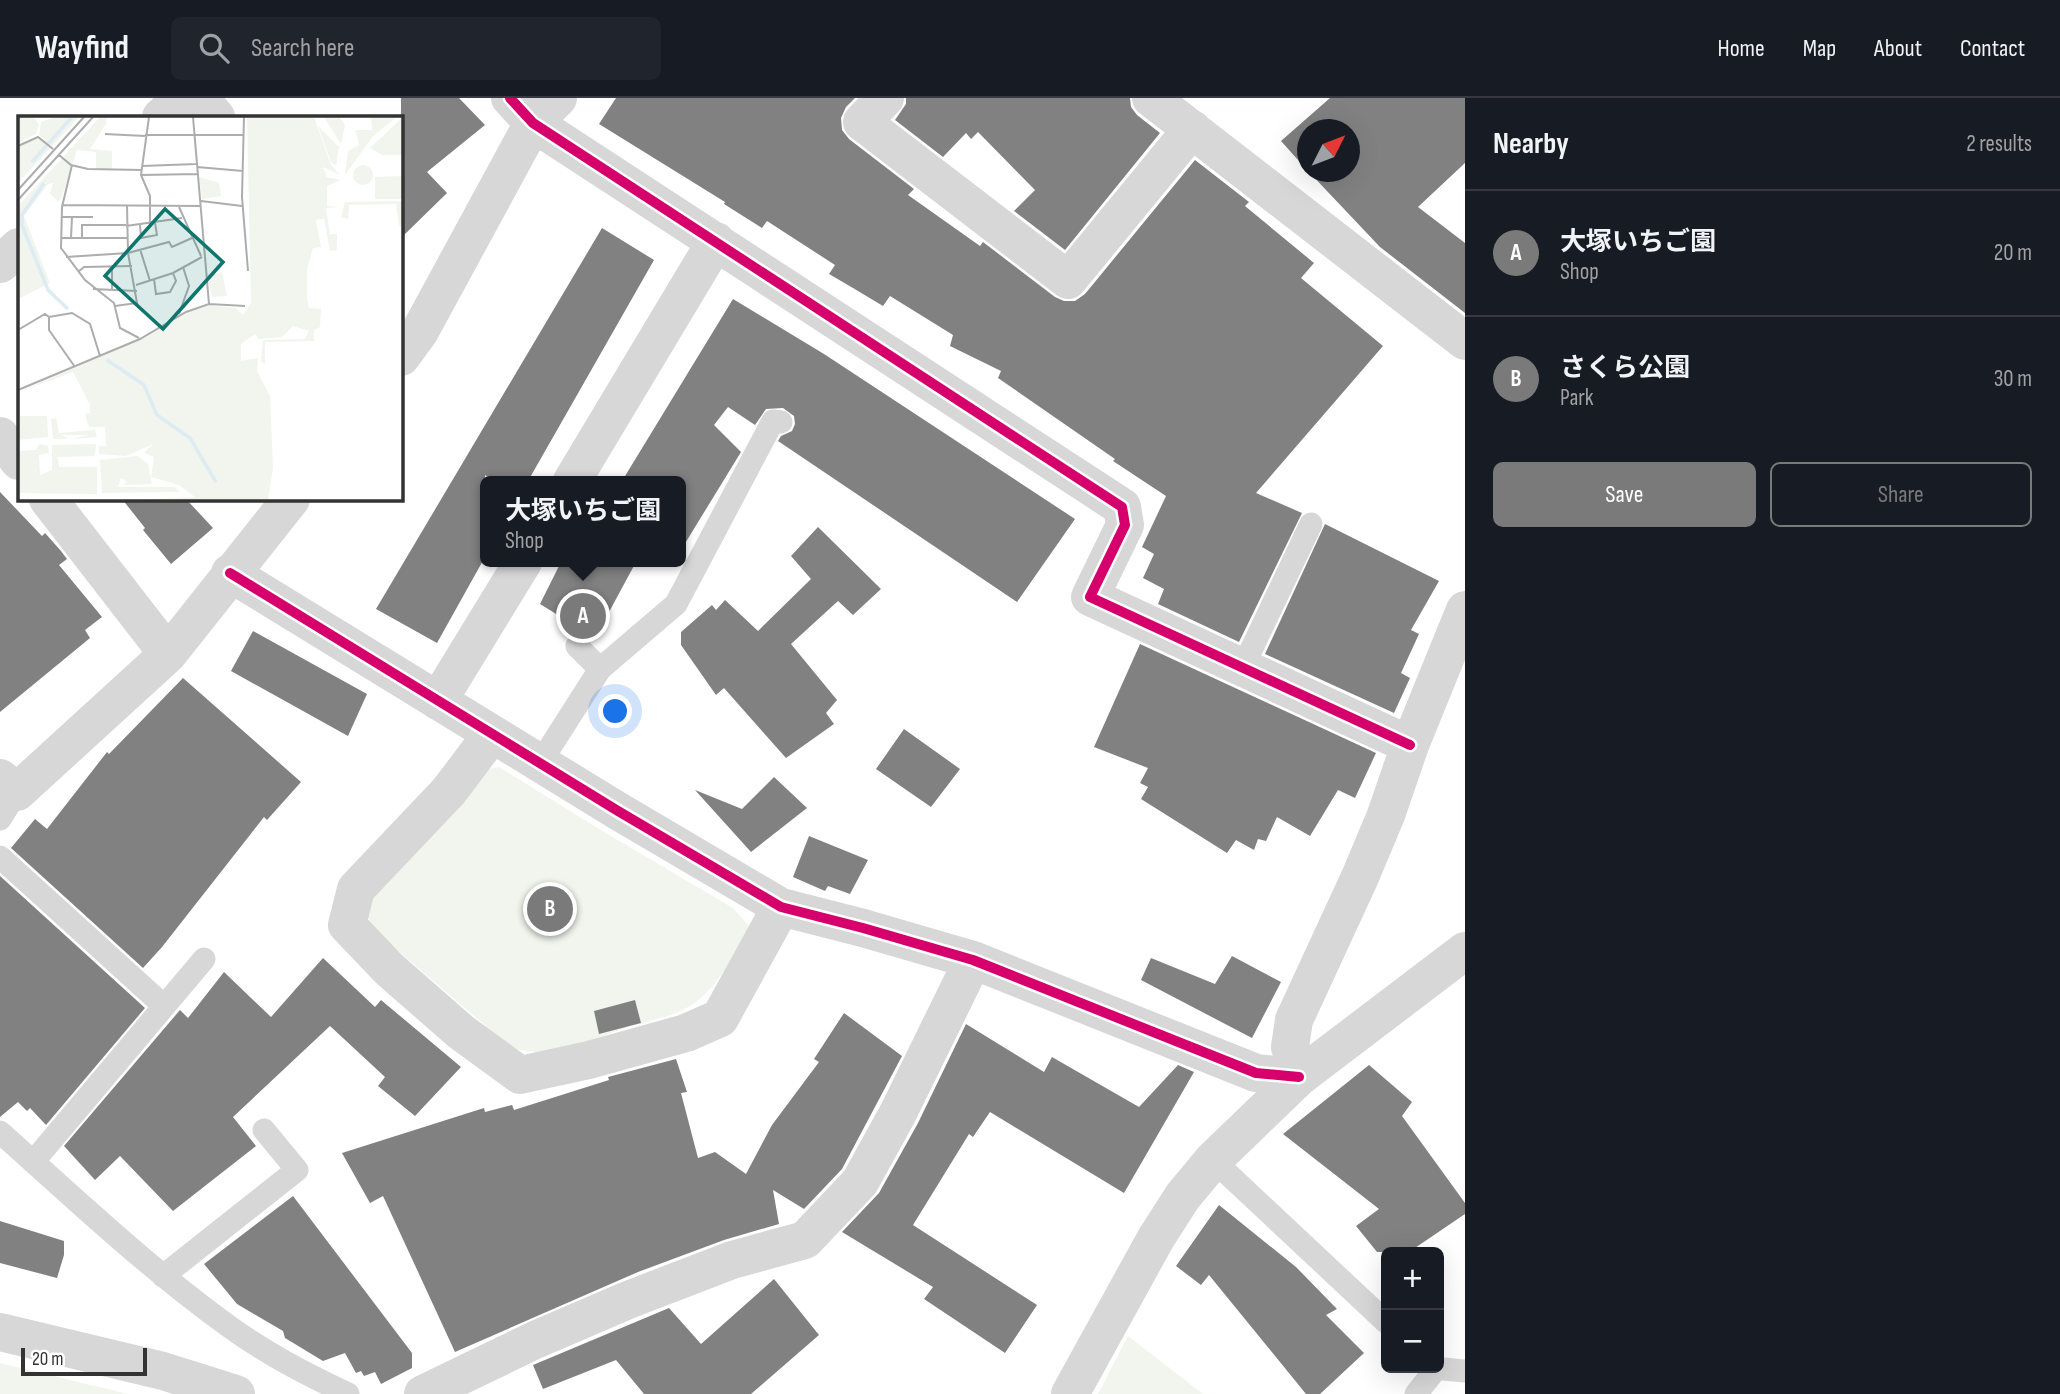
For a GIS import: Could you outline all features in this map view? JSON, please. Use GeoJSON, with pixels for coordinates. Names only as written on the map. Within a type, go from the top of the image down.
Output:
{"type":"FeatureCollection","features":[{"type":"Feature","properties":{"kind":"street"},"geometry":{"type":"LineString","coordinates":[[162,116],[182,98]]}},
{"type":"Feature","properties":{"kind":"street"},"geometry":{"type":"LineString","coordinates":[[200,98],[215,116]]}},
{"type":"Feature","properties":{"kind":"street"},"geometry":{"type":"LineString","coordinates":[[885,98],[862,122],[1068,280],[1192,129]]}},
{"type":"Feature","properties":{"kind":"street"},"geometry":{"type":"LineString","coordinates":[[1151,98],[1465,341]]}},
{"type":"Feature","properties":{"kind":"street"},"geometry":{"type":"LineString","coordinates":[[407,334],[534,106],[716,241],[1122,508],[1125,525],[1090,597],[1410,745]]}},
{"type":"Feature","properties":{"kind":"street"},"geometry":{"type":"LineString","coordinates":[[575,476],[716,241]]}},
{"type":"Feature","properties":{"kind":"street"},"geometry":{"type":"LineString","coordinates":[[0,264],[18,248]]}},
{"type":"Feature","properties":{"kind":"street"},"geometry":{"type":"LineString","coordinates":[[0,436],[18,460]]}},
{"type":"Feature","properties":{"kind":"street"},"geometry":{"type":"LineString","coordinates":[[49,500],[168,654]]}},
{"type":"Feature","properties":{"kind":"street"},"geometry":{"type":"LineString","coordinates":[[6,796],[168,654],[289,500]]}},
{"type":"Feature","properties":{"kind":"street"},"geometry":{"type":"LineString","coordinates":[[438,701],[520,567]]}},
{"type":"Feature","properties":{"kind":"street"},"geometry":{"type":"LineString","coordinates":[[230,573],[781,907],[972,960],[1255,1073],[1299,1077]]}},
{"type":"Feature","properties":{"kind":"street"},"geometry":{"type":"LineString","coordinates":[[1299,1077],[1290,1046],[1294,1020],[1386,815],[1410,745],[1465,610]]}},
{"type":"Feature","properties":{"kind":"street"},"geometry":{"type":"LineString","coordinates":[[492,734],[449,791],[356,889],[348,925],[389,969],[461,1032],[520,1075],[686,1034],[720,1018],[781,907]]}},
{"type":"Feature","properties":{"kind":"street"},"geometry":{"type":"LineString","coordinates":[[1070,1394],[1156,1238],[1183,1196],[1213,1160],[1299,1077],[1465,951]]}},
{"type":"Feature","properties":{"kind":"street"},"geometry":{"type":"LineString","coordinates":[[423,1394],[522,1346],[628,1300],[732,1260],[804,1240],[860,1182],[898,1113],[972,960]]}},
{"type":"Feature","properties":{"kind":"street"},"geometry":{"type":"LineString","coordinates":[[0,1332],[163,1371],[236,1394]]}},
{"type":"Feature","properties":{"kind":"lane"},"geometry":{"type":"LineString","coordinates":[[540,763],[600,668],[676,604],[773,421],[781,422]]}},
{"type":"Feature","properties":{"kind":"lane"},"geometry":{"type":"LineString","coordinates":[[1243,667],[1311,524]]}},
{"type":"Feature","properties":{"kind":"lane"},"geometry":{"type":"LineString","coordinates":[[577,646],[600,668]]}},
{"type":"Feature","properties":{"kind":"lane"},"geometry":{"type":"LineString","coordinates":[[0,857],[164,1006]]}},
{"type":"Feature","properties":{"kind":"lane"},"geometry":{"type":"LineString","coordinates":[[33,1162],[204,960]]}},
{"type":"Feature","properties":{"kind":"lane"},"geometry":{"type":"LineString","coordinates":[[163,1276],[297,1170],[264,1130]]}},
{"type":"Feature","properties":{"kind":"lane"},"geometry":{"type":"LineString","coordinates":[[0,1132],[163,1276],[228,1326],[261,1348],[348,1394]]}},
{"type":"Feature","properties":{"kind":"lane"},"geometry":{"type":"LineString","coordinates":[[1213,1160],[1381,1317]]}},
{"type":"Feature","properties":{"kind":"lane"},"geometry":{"type":"LineString","coordinates":[[1444,1370],[1465,1371]]}},
{"type":"Feature","properties":{"kind":"lane"},"geometry":{"type":"LineString","coordinates":[[1416,1394],[1431,1373]]}},
{"type":"Feature","properties":{"kind":"shaded area"},"geometry":{"type":"Polygon","coordinates":[[[499,767],[733,908],[749,926],[721,976],[697,1001],[673,1014],[565,1049],[535,1052],[513,1049],[371,928],[366,910],[369,897],[484,770],[499,767]]]}},
{"type":"Feature","properties":{"kind":"shaded area"},"geometry":{"type":"Polygon","coordinates":[[[1128,1336],[1203,1394],[1098,1394],[1128,1336]]]}},
{"type":"Feature","properties":{"kind":"shaded area"},"geometry":{"type":"Polygon","coordinates":[[[0,1363],[128,1394],[0,1394],[0,1363]]]}},
{"type":"Feature","properties":{"kind":"building"},"geometry":{"type":"Polygon","coordinates":[[[401,98],[459,98],[485,125],[427,172],[447,193],[402,237],[402,116],[401,98]]]}},
{"type":"Feature","properties":{"kind":"building"},"geometry":{"type":"Polygon","coordinates":[[[616,98],[855,98],[846,107],[841,118],[842,130],[849,139],[914,189],[908,195],[980,246],[983,242],[1064,301],[1075,301],[1085,294],[1195,160],[1249,202],[1245,206],[1314,263],[1301,278],[1383,346],[1256,493],[1302,513],[1239,642],[1158,604],[1164,589],[1143,578],[1154,554],[1142,547],[1166,496],[998,378],[1001,371],[950,346],[953,335],[890,296],[883,306],[829,274],[835,265],[767,221],[762,228],[599,124],[616,98]]]}},
{"type":"Feature","properties":{"kind":"building"},"geometry":{"type":"Polygon","coordinates":[[[906,98],[1130,98],[1131,107],[1137,115],[1160,133],[1065,250],[1014,211],[1035,190],[978,132],[971,139],[966,133],[943,157],[895,120],[906,104],[906,98]]]}},
{"type":"Feature","properties":{"kind":"building"},"geometry":{"type":"Polygon","coordinates":[[[1330,98],[1465,98],[1465,163],[1418,207],[1465,243],[1465,313],[1380,247],[1318,182],[1360,182],[1360,119],[1306,119],[1330,98]]]}},
{"type":"Feature","properties":{"kind":"building"},"geometry":{"type":"Polygon","coordinates":[[[1297,127],[1297,159],[1281,141],[1297,127]]]}},
{"type":"Feature","properties":{"kind":"building"},"geometry":{"type":"Polygon","coordinates":[[[602,228],[654,260],[531,476],[480,476],[480,566],[437,643],[376,609],[602,228]]]}},
{"type":"Feature","properties":{"kind":"building"},"geometry":{"type":"Polygon","coordinates":[[[733,299],[824,354],[1075,519],[1017,602],[778,441],[781,436],[792,431],[795,424],[794,416],[783,408],[766,409],[755,425],[728,407],[714,425],[741,452],[686,542],[686,476],[625,476],[733,299]]]}},
{"type":"Feature","properties":{"kind":"building"},"geometry":{"type":"Polygon","coordinates":[[[0,492],[42,536],[45,533],[61,551],[67,559],[59,565],[102,617],[85,630],[90,638],[0,712],[0,492]]]}},
{"type":"Feature","properties":{"kind":"building"},"geometry":{"type":"Polygon","coordinates":[[[123,500],[187,500],[213,528],[171,564],[143,530],[145,528],[123,500]]]}},
{"type":"Feature","properties":{"kind":"building"},"geometry":{"type":"Polygon","coordinates":[[[1325,524],[1439,581],[1411,630],[1419,634],[1401,673],[1410,678],[1394,713],[1265,654],[1325,524]]]}},
{"type":"Feature","properties":{"kind":"building"},"geometry":{"type":"Polygon","coordinates":[[[818,527],[881,589],[853,615],[838,601],[791,644],[837,700],[826,713],[834,724],[786,758],[724,688],[716,695],[681,645],[681,632],[712,605],[716,610],[725,600],[758,631],[811,579],[791,556],[818,527]]]}},
{"type":"Feature","properties":{"kind":"building"},"geometry":{"type":"Polygon","coordinates":[[[558,567],[633,567],[595,638],[540,604],[558,567]]]}},
{"type":"Feature","properties":{"kind":"building"},"geometry":{"type":"Polygon","coordinates":[[[253,631],[367,694],[348,736],[231,671],[253,631]]]}},
{"type":"Feature","properties":{"kind":"building"},"geometry":{"type":"Polygon","coordinates":[[[1140,644],[1376,753],[1355,798],[1338,790],[1310,836],[1277,817],[1266,841],[1258,839],[1254,850],[1236,840],[1227,853],[1141,799],[1148,787],[1140,783],[1148,768],[1094,747],[1140,644]]]}},
{"type":"Feature","properties":{"kind":"building"},"geometry":{"type":"Polygon","coordinates":[[[183,678],[301,782],[267,820],[264,817],[143,968],[11,848],[35,819],[47,829],[107,752],[109,754],[183,678]]]}},
{"type":"Feature","properties":{"kind":"building"},"geometry":{"type":"Polygon","coordinates":[[[904,729],[960,769],[931,807],[876,769],[904,729]]]}},
{"type":"Feature","properties":{"kind":"building"},"geometry":{"type":"Polygon","coordinates":[[[774,777],[807,808],[751,852],[695,790],[742,809],[774,777]]]}},
{"type":"Feature","properties":{"kind":"building"},"geometry":{"type":"Polygon","coordinates":[[[809,836],[868,860],[850,894],[828,886],[825,891],[793,877],[809,836]]]}},
{"type":"Feature","properties":{"kind":"building"},"geometry":{"type":"Polygon","coordinates":[[[0,876],[145,1008],[46,1125],[30,1108],[27,1111],[18,1102],[0,1117],[0,876]]]}},
{"type":"Feature","properties":{"kind":"building"},"geometry":{"type":"Polygon","coordinates":[[[1232,956],[1281,982],[1252,1038],[1141,980],[1151,958],[1215,984],[1232,956]]]}},
{"type":"Feature","properties":{"kind":"building"},"geometry":{"type":"Polygon","coordinates":[[[323,958],[375,1007],[381,1000],[461,1067],[415,1116],[378,1086],[385,1077],[330,1026],[233,1117],[256,1146],[173,1211],[120,1156],[95,1180],[64,1146],[180,1010],[188,1018],[224,972],[271,1017],[323,958]]]}},
{"type":"Feature","properties":{"kind":"building"},"geometry":{"type":"Polygon","coordinates":[[[635,1000],[641,1023],[599,1034],[594,1011],[635,1000]]]}},
{"type":"Feature","properties":{"kind":"building"},"geometry":{"type":"Polygon","coordinates":[[[844,1013],[902,1056],[842,1169],[804,1209],[773,1190],[779,1224],[724,1240],[638,1272],[455,1352],[383,1196],[370,1203],[342,1153],[484,1108],[485,1112],[512,1105],[514,1110],[609,1080],[608,1077],[676,1059],[687,1092],[681,1093],[698,1158],[715,1152],[746,1174],[772,1125],[819,1062],[814,1059],[844,1013]]]}},
{"type":"Feature","properties":{"kind":"building"},"geometry":{"type":"Polygon","coordinates":[[[966,1024],[1044,1072],[1052,1057],[1139,1107],[1178,1065],[1194,1072],[1124,1193],[990,1112],[973,1137],[969,1134],[913,1225],[1037,1305],[1005,1353],[924,1299],[933,1287],[842,1232],[879,1193],[918,1123],[966,1024]]]}},
{"type":"Feature","properties":{"kind":"building"},"geometry":{"type":"Polygon","coordinates":[[[1369,1065],[1412,1102],[1402,1116],[1465,1203],[1465,1214],[1416,1247],[1381,1247],[1381,1252],[1377,1252],[1356,1226],[1379,1209],[1283,1134],[1369,1065]]]}},
{"type":"Feature","properties":{"kind":"building"},"geometry":{"type":"Polygon","coordinates":[[[293,1196],[412,1353],[412,1368],[381,1384],[375,1372],[364,1376],[361,1371],[356,1373],[345,1353],[323,1361],[285,1338],[283,1331],[237,1304],[204,1264],[293,1196]]]}},
{"type":"Feature","properties":{"kind":"building"},"geometry":{"type":"Polygon","coordinates":[[[1219,1205],[1296,1267],[1337,1309],[1326,1315],[1364,1353],[1320,1394],[1306,1394],[1209,1275],[1201,1285],[1176,1266],[1219,1205]]]}},
{"type":"Feature","properties":{"kind":"building"},"geometry":{"type":"Polygon","coordinates":[[[0,1221],[64,1241],[64,1255],[57,1278],[0,1263],[0,1221]]]}},
{"type":"Feature","properties":{"kind":"building"},"geometry":{"type":"Polygon","coordinates":[[[774,1279],[819,1335],[751,1394],[644,1394],[616,1360],[543,1389],[533,1365],[669,1308],[701,1344],[774,1279]]]}},
{"type":"Feature","properties":{"kind":"cycle path"},"geometry":{"type":"LineString","coordinates":[[510,98],[533,123],[1122,507],[1125,525],[1090,597],[1410,745]]}},
{"type":"Feature","properties":{"kind":"cycle path"},"geometry":{"type":"LineString","coordinates":[[230,573],[618,811],[781,907],[973,960],[1256,1073],[1299,1077]]}},
{"type":"Feature","properties":{"kind":"place","name":"大塚いちご園"},"geometry":{"type":"Point","coordinates":[583,616]}},
{"type":"Feature","properties":{"kind":"place","name":"さくら公園"},"geometry":{"type":"Point","coordinates":[550,909]}}]}
